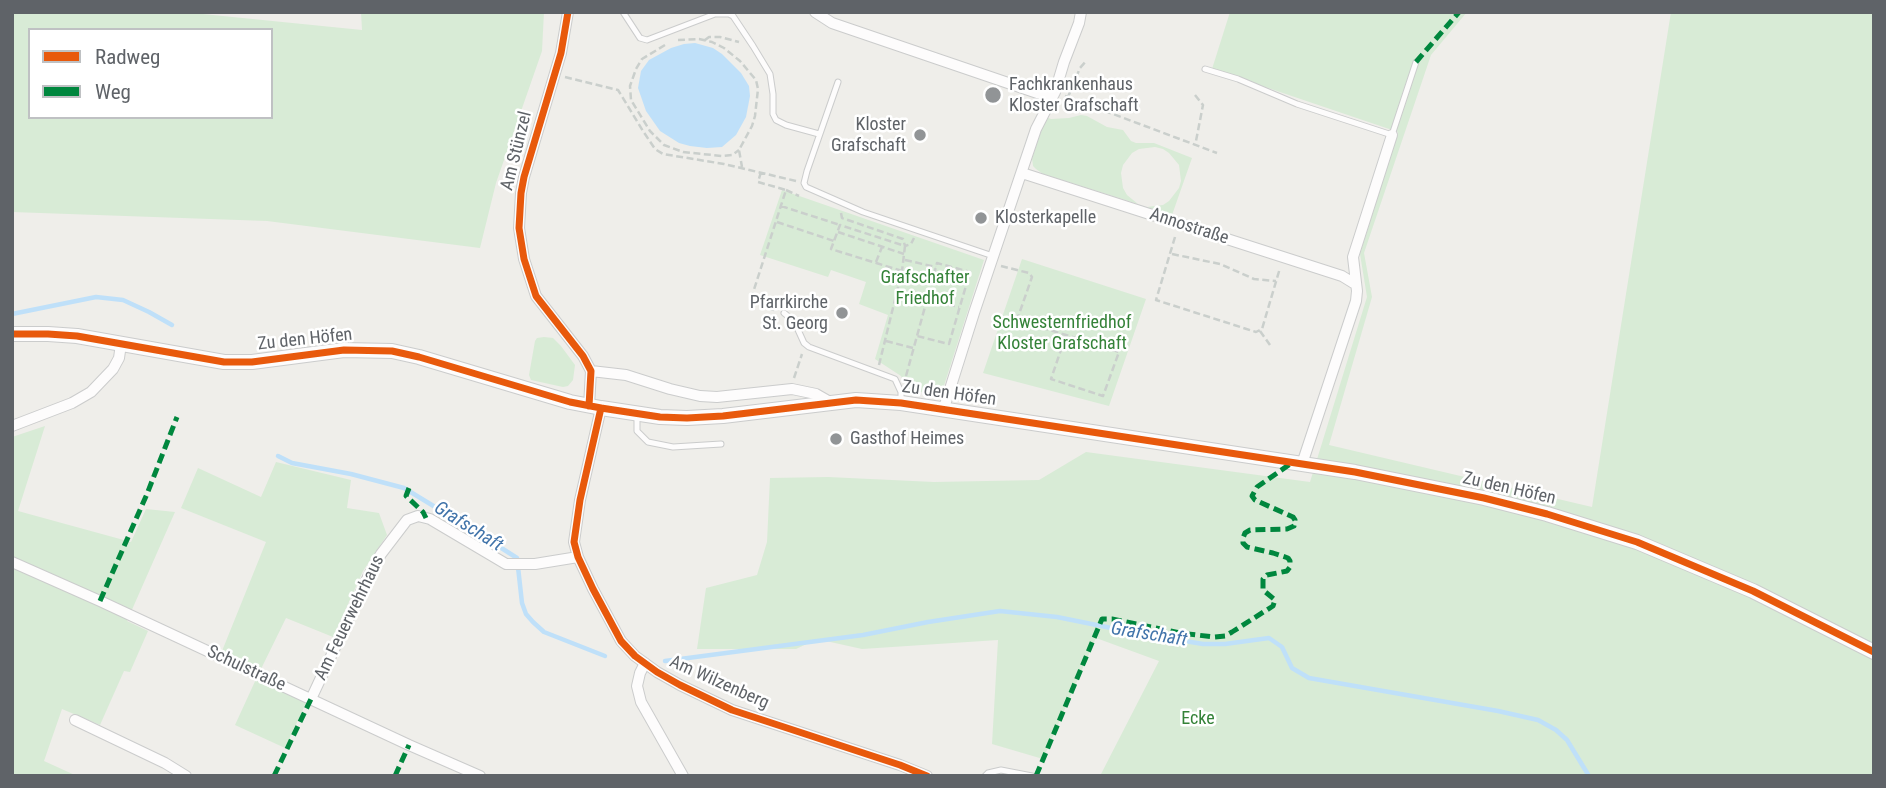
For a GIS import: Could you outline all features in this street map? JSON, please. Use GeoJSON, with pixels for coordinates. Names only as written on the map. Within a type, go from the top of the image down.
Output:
{"type":"FeatureCollection","features":[{"type":"Feature","properties":{"kind":"street","name":"Am Stünzel"},"geometry":{"type":"LineString","coordinates":[[568,12],[555,74],[524,177],[519,228],[527,270],[536,296],[583,356],[591,372]]}},
{"type":"Feature","properties":{"kind":"street"},"geometry":{"type":"LineString","coordinates":[[815,12],[832,23],[1054,95]]}},
{"type":"Feature","properties":{"kind":"street"},"geometry":{"type":"LineString","coordinates":[[944,408],[1036,129],[1054,95],[1081,12]]}},
{"type":"Feature","properties":{"kind":"street"},"geometry":{"type":"LineString","coordinates":[[1302,464],[1354,305],[1357,294],[1353,257],[1392,135]]}},
{"type":"Feature","properties":{"kind":"street","name":"Annostraße"},"geometry":{"type":"LineString","coordinates":[[1022,173],[1342,276],[1355,284]]}},
{"type":"Feature","properties":{"kind":"street","name":"Zu den Höfen"},"geometry":{"type":"LineString","coordinates":[[12,334],[64,335],[233,362],[344,351],[392,351],[595,407],[687,418],[830,402],[901,398],[944,408],[1355,472],[1485,498],[1637,542],[1774,601],[1874,652]]}},
{"type":"Feature","properties":{"kind":"street"},"geometry":{"type":"LineString","coordinates":[[12,426],[65,407],[91,392],[113,369],[119,358],[121,344]]}},
{"type":"Feature","properties":{"kind":"street"},"geometry":{"type":"LineString","coordinates":[[595,407],[591,372],[626,375],[700,396],[717,397],[792,389],[816,394],[830,402]]}},
{"type":"Feature","properties":{"kind":"street","name":"Am Wilzenberg"},"geometry":{"type":"LineString","coordinates":[[595,407],[574,542],[578,557],[614,631],[629,650],[680,685],[732,710],[927,776]]}},
{"type":"Feature","properties":{"kind":"street","name":"Am Feuerwehrhaus"},"geometry":{"type":"LineString","coordinates":[[312,699],[380,554],[407,520],[418,516],[430,519],[509,565],[578,557]]}},
{"type":"Feature","properties":{"kind":"street","name":"Schulstraße"},"geometry":{"type":"LineString","coordinates":[[12,562],[480,776]]}},
{"type":"Feature","properties":{"kind":"street","name":"Am Wilzenberg"},"geometry":{"type":"LineString","coordinates":[[645,663],[637,680],[640,702],[683,776]]}},
{"type":"Feature","properties":{"kind":"street"},"geometry":{"type":"LineString","coordinates":[[75,720],[165,762],[186,776]]}},
{"type":"Feature","properties":{"kind":"lane"},"geometry":{"type":"LineString","coordinates":[[623,12],[640,38],[647,40],[715,13],[725,12],[733,16],[770,74],[773,114],[776,120],[819,134]]}},
{"type":"Feature","properties":{"kind":"lane"},"geometry":{"type":"LineString","coordinates":[[1205,69],[1238,79],[1297,104],[1392,135],[1416,62]]}},
{"type":"Feature","properties":{"kind":"lane"},"geometry":{"type":"LineString","coordinates":[[838,82],[804,183],[808,189],[992,260]]}},
{"type":"Feature","properties":{"kind":"lane"},"geometry":{"type":"LineString","coordinates":[[784,313],[794,321],[806,345],[895,379],[901,398]]}},
{"type":"Feature","properties":{"kind":"lane"},"geometry":{"type":"LineString","coordinates":[[637,414],[637,431],[648,442],[673,447],[721,443]]}},
{"type":"Feature","properties":{"kind":"lane"},"geometry":{"type":"LineString","coordinates":[[987,774],[1001,769],[1032,776]]}},
{"type":"Feature","properties":{"kind":"path"},"geometry":{"type":"LineString","coordinates":[[705,40],[709,37],[720,37],[753,46]]}},
{"type":"Feature","properties":{"kind":"path"},"geometry":{"type":"LineString","coordinates":[[670,43],[647,54],[636,69],[629,91],[638,113],[656,137],[669,148],[683,152],[732,155],[739,150],[754,122],[757,84],[740,61],[724,48],[705,40],[677,40]]}},
{"type":"Feature","properties":{"kind":"path"},"geometry":{"type":"LineString","coordinates":[[1068,97],[1080,68],[1087,60]]}},
{"type":"Feature","properties":{"kind":"path"},"geometry":{"type":"LineString","coordinates":[[555,74],[618,90],[655,149],[663,154],[742,167],[804,183]]}},
{"type":"Feature","properties":{"kind":"path"},"geometry":{"type":"LineString","coordinates":[[1054,95],[1068,97],[1217,153]]}},
{"type":"Feature","properties":{"kind":"path"},"geometry":{"type":"LineString","coordinates":[[1195,95],[1203,105],[1195,146]]}},
{"type":"Feature","properties":{"kind":"path"},"geometry":{"type":"LineString","coordinates":[[739,150],[742,167]]}},
{"type":"Feature","properties":{"kind":"path"},"geometry":{"type":"LineString","coordinates":[[761,172],[758,182],[786,190],[750,302],[784,313]]}},
{"type":"Feature","properties":{"kind":"path"},"geometry":{"type":"LineString","coordinates":[[781,206],[905,246],[902,271],[877,371]]}},
{"type":"Feature","properties":{"kind":"path"},"geometry":{"type":"LineString","coordinates":[[776,221],[834,241]]}},
{"type":"Feature","properties":{"kind":"path"},"geometry":{"type":"LineString","coordinates":[[1179,223],[1156,300],[1256,332],[1260,331]]}},
{"type":"Feature","properties":{"kind":"path"},"geometry":{"type":"LineString","coordinates":[[840,225],[831,249],[902,271]]}},
{"type":"Feature","properties":{"kind":"path"},"geometry":{"type":"LineString","coordinates":[[837,232],[904,254]]}},
{"type":"Feature","properties":{"kind":"path"},"geometry":{"type":"LineString","coordinates":[[876,262],[884,233]]}},
{"type":"Feature","properties":{"kind":"path"},"geometry":{"type":"LineString","coordinates":[[1170,253],[1220,264],[1254,279],[1276,281]]}},
{"type":"Feature","properties":{"kind":"path"},"geometry":{"type":"LineString","coordinates":[[1260,331],[1283,257]]}},
{"type":"Feature","properties":{"kind":"path"},"geometry":{"type":"LineString","coordinates":[[904,260],[936,267]]}},
{"type":"Feature","properties":{"kind":"path"},"geometry":{"type":"LineString","coordinates":[[992,260],[1029,273],[1032,277],[1017,320],[1066,335],[1119,352],[1103,396],[1051,379],[1066,335]]}},
{"type":"Feature","properties":{"kind":"path"},"geometry":{"type":"LineString","coordinates":[[901,398],[913,348],[937,263],[970,272],[948,344],[917,336]]}},
{"type":"Feature","properties":{"kind":"path"},"geometry":{"type":"LineString","coordinates":[[897,292],[960,307]]}},
{"type":"Feature","properties":{"kind":"path"},"geometry":{"type":"LineString","coordinates":[[1260,331],[1270,345]]}},
{"type":"Feature","properties":{"kind":"path"},"geometry":{"type":"LineString","coordinates":[[885,341],[913,348]]}},
{"type":"Feature","properties":{"kind":"path"},"geometry":{"type":"LineString","coordinates":[[796,372],[806,345]]}},
{"type":"Feature","properties":{"kind":"green space"},"geometry":{"type":"Polygon","coordinates":[[[12,12],[183,12],[362,30],[361,12],[544,12],[542,51],[496,183],[480,248],[267,221],[12,212],[12,12]]]}},
{"type":"Feature","properties":{"kind":"green space","name":"Ecke"},"geometry":{"type":"Polygon","coordinates":[[[1230,12],[1467,12],[1431,55],[1364,253],[1372,297],[1329,445],[1592,507],[1671,12],[1874,12],[1874,776],[1100,776],[1159,661],[1096,638],[1043,759],[992,744],[998,640],[862,649],[817,639],[796,649],[697,649],[706,588],[757,575],[767,542],[770,478],[828,477],[934,482],[1039,480],[1086,452],[1310,482],[1367,297],[1360,254],[1398,132],[1212,69],[1230,12]]]}},
{"type":"Feature","properties":{"kind":"green space"},"geometry":{"type":"Polygon","coordinates":[[[1081,115],[1107,127],[1123,130],[1131,141],[1136,143],[1154,143],[1192,158],[1172,215],[1147,207],[1163,205],[1169,201],[1181,181],[1179,165],[1163,149],[1139,149],[1132,153],[1123,165],[1123,188],[1138,204],[1043,174],[1033,166],[1032,158],[1046,117],[1069,118],[1081,115]]]}},
{"type":"Feature","properties":{"kind":"green space","name":"Grafschafter Friedhof"},"geometry":{"type":"Polygon","coordinates":[[[782,190],[984,260],[941,395],[907,390],[901,376],[875,359],[888,315],[859,304],[866,282],[831,270],[828,277],[760,255],[782,190]]]}},
{"type":"Feature","properties":{"kind":"green space","name":"Schwesternfriedhof Kloster Grafschaft"},"geometry":{"type":"Polygon","coordinates":[[[1022,259],[1146,299],[1109,406],[983,373],[1022,259]]]}},
{"type":"Feature","properties":{"kind":"green space"},"geometry":{"type":"Polygon","coordinates":[[[544,337],[553,338],[575,365],[573,380],[568,386],[531,380],[529,375],[535,341],[544,337]]]}},
{"type":"Feature","properties":{"kind":"green space"},"geometry":{"type":"Polygon","coordinates":[[[45,426],[18,511],[131,542],[146,509],[175,512],[127,621],[148,631],[130,672],[124,671],[100,725],[62,709],[44,761],[77,776],[12,776],[12,437],[45,426]]]}},
{"type":"Feature","properties":{"kind":"green space"},"geometry":{"type":"Polygon","coordinates":[[[276,462],[351,480],[347,508],[379,513],[387,535],[363,571],[333,637],[286,618],[261,669],[222,651],[266,542],[181,508],[198,468],[261,497],[276,462]]]}},
{"type":"Feature","properties":{"kind":"green space"},"geometry":{"type":"Polygon","coordinates":[[[257,677],[306,703],[285,748],[235,725],[257,677]]]}},
{"type":"Feature","properties":{"kind":"water"},"geometry":{"type":"Polygon","coordinates":[[[695,43],[713,48],[722,54],[741,73],[749,86],[746,117],[736,135],[722,147],[690,146],[679,143],[660,131],[646,111],[638,88],[641,71],[649,60],[671,48],[695,43]]]}},
{"type":"Feature","properties":{"kind":"waterway","name":"Grafschaft"},"geometry":{"type":"LineString","coordinates":[[12,314],[96,297],[123,300],[172,325]]}},
{"type":"Feature","properties":{"kind":"waterway","name":"Grafschaft"},"geometry":{"type":"LineString","coordinates":[[278,456],[292,463],[351,474],[404,488],[481,535],[517,558],[522,603],[533,622],[544,632],[605,656]]}},
{"type":"Feature","properties":{"kind":"waterway","name":"Grafschaft"},"geometry":{"type":"LineString","coordinates":[[665,661],[863,635],[1000,611],[1057,617],[1203,644],[1269,638],[1282,647],[1292,668],[1309,678],[1538,720],[1567,740],[1589,776]]}},
{"type":"Feature","properties":{"kind":"marked path"},"geometry":{"type":"LineString","coordinates":[[1416,62],[1459,12]]}},
{"type":"Feature","properties":{"kind":"marked path"},"geometry":{"type":"LineString","coordinates":[[100,601],[177,417]]}},
{"type":"Feature","properties":{"kind":"marked path"},"geometry":{"type":"LineString","coordinates":[[1036,776],[1102,619],[1214,637],[1225,636],[1273,606],[1275,600],[1263,590],[1263,579],[1267,575],[1287,571],[1290,561],[1273,553],[1247,547],[1243,538],[1250,530],[1287,529],[1294,526],[1293,517],[1255,500],[1252,496],[1257,487],[1293,462]]}},
{"type":"Feature","properties":{"kind":"marked path"},"geometry":{"type":"LineString","coordinates":[[409,488],[406,496],[426,518]]}},
{"type":"Feature","properties":{"kind":"marked path"},"geometry":{"type":"LineString","coordinates":[[274,776],[311,699]]}},
{"type":"Feature","properties":{"kind":"marked path"},"geometry":{"type":"LineString","coordinates":[[395,776],[409,745]]}},
{"type":"Feature","properties":{"kind":"cycle path"},"geometry":{"type":"LineString","coordinates":[[568,12],[561,53],[524,177],[519,228],[524,259],[536,296],[583,356],[591,371],[589,406]]}},
{"type":"Feature","properties":{"kind":"cycle path"},"geometry":{"type":"LineString","coordinates":[[12,334],[77,336],[224,362],[252,362],[344,350],[392,351],[570,402],[660,417],[723,416],[856,400],[901,403],[1355,472],[1484,498],[1637,542],[1753,591],[1874,652]]}},
{"type":"Feature","properties":{"kind":"cycle path"},"geometry":{"type":"LineString","coordinates":[[601,408],[580,500],[574,542],[593,589],[621,641],[635,656],[657,672],[732,710],[927,776]]}},
{"type":"Feature","properties":{"kind":"place","name":"Fachkrankenhaus Kloster Grafschaft"},"geometry":{"type":"Point","coordinates":[993,95]}},
{"type":"Feature","properties":{"kind":"place","name":"Kloster Grafschaft"},"geometry":{"type":"Point","coordinates":[920,135]}},
{"type":"Feature","properties":{"kind":"place","name":"Klosterkapelle"},"geometry":{"type":"Point","coordinates":[981,218]}},
{"type":"Feature","properties":{"kind":"place","name":"Pfarrkirche St. Georg"},"geometry":{"type":"Point","coordinates":[842,313]}},
{"type":"Feature","properties":{"kind":"place","name":"Gasthof Heimes"},"geometry":{"type":"Point","coordinates":[836,439]}}]}
